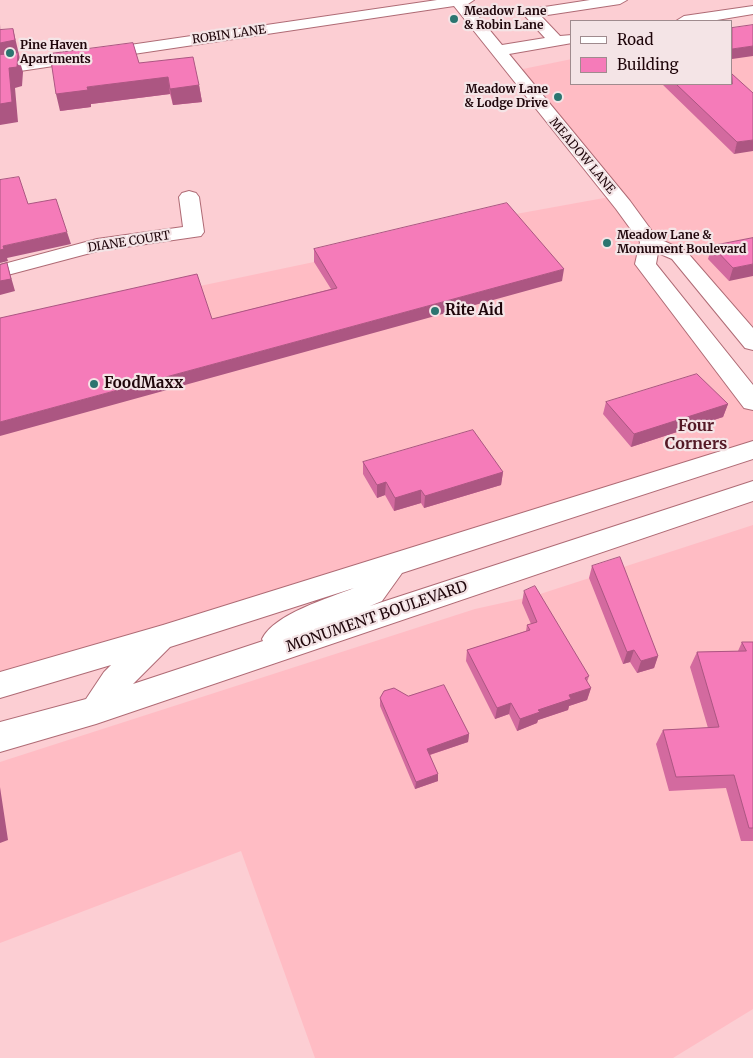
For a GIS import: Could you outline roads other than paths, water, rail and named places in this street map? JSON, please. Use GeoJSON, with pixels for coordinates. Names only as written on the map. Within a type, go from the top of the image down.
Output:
{"type":"FeatureCollection","features":[{"type":"Feature","properties":{"kind":"street"},"geometry":{"type":"LineString","coordinates":[[556,41],[530,13],[620,0]]}},
{"type":"Feature","properties":{"kind":"street","name":"MEADOW LANE"},"geometry":{"type":"LineString","coordinates":[[461,1],[497,51],[623,205],[650,242],[679,255],[753,343]]}},
{"type":"Feature","properties":{"kind":"street","name":"ROBIN LANE"},"geometry":{"type":"LineString","coordinates":[[0,69],[461,1]]}},
{"type":"Feature","properties":{"kind":"street"},"geometry":{"type":"LineString","coordinates":[[690,20],[753,10]]}},
{"type":"Feature","properties":{"kind":"street"},"geometry":{"type":"LineString","coordinates":[[497,51],[570,39]]}},
{"type":"Feature","properties":{"kind":"street","name":"DIANE COURT"},"geometry":{"type":"LineString","coordinates":[[0,271],[97,245],[194,232],[189,197]]}},
{"type":"Feature","properties":{"kind":"street"},"geometry":{"type":"LineString","coordinates":[[650,242],[645,264],[753,402]]}},
{"type":"Feature","properties":{"kind":"street"},"geometry":{"type":"LineString","coordinates":[[0,685],[163,636],[753,450]]}},
{"type":"Feature","properties":{"kind":"street","name":"MONUMENT BOULEVARD"},"geometry":{"type":"LineString","coordinates":[[0,737],[96,710],[753,491]]}},
{"type":"Feature","properties":{"kind":"street"},"geometry":{"type":"LineString","coordinates":[[242,662],[310,619],[372,593],[392,564]]}},
{"type":"Feature","properties":{"kind":"street"},"geometry":{"type":"LineString","coordinates":[[96,710],[115,681],[163,636]]}},
{"type":"Feature","properties":{"kind":"place","name":"Meadow Lane & Robin Lane"},"geometry":{"type":"Point","coordinates":[454,19]}},
{"type":"Feature","properties":{"kind":"place","name":"Pine Haven Apartments"},"geometry":{"type":"Point","coordinates":[10,53]}},
{"type":"Feature","properties":{"kind":"place","name":"Meadow Lane & Lodge Drive"},"geometry":{"type":"Point","coordinates":[558,97]}},
{"type":"Feature","properties":{"kind":"place","name":"Meadow Lane & Monument Boulevard"},"geometry":{"type":"Point","coordinates":[607,243]}},
{"type":"Feature","properties":{"kind":"place","name":"Rite Aid"},"geometry":{"type":"Point","coordinates":[435,311]}},
{"type":"Feature","properties":{"kind":"place","name":"FoodMaxx"},"geometry":{"type":"Point","coordinates":[94,384]}},
{"type":"Feature","properties":{"kind":"district","name":"Four Corners"},"geometry":{"type":"Point","coordinates":[696,435]}}]}
